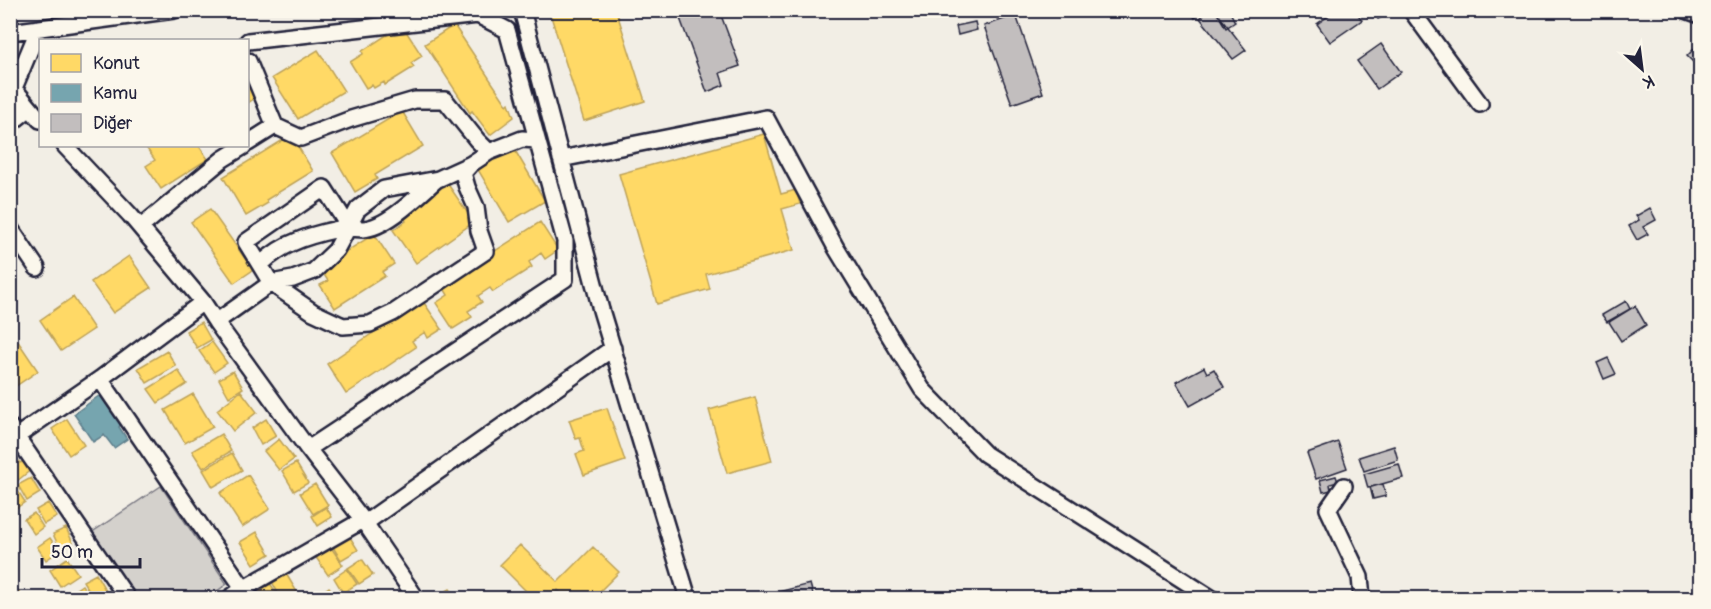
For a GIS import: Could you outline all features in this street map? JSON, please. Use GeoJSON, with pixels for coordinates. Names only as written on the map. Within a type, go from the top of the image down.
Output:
{"type":"FeatureCollection","features":[{"type":"Feature","properties":{"kind":"street"},"geometry":{"type":"LineString","coordinates":[[10,32],[174,10]]}},
{"type":"Feature","properties":{"kind":"street"},"geometry":{"type":"LineString","coordinates":[[522,10],[598,298],[688,598]]}},
{"type":"Feature","properties":{"kind":"street"},"geometry":{"type":"LineString","coordinates":[[1411,10],[1480,104]]}},
{"type":"Feature","properties":{"kind":"street"},"geometry":{"type":"LineString","coordinates":[[1686,10],[1701,15]]}},
{"type":"Feature","properties":{"kind":"street"},"geometry":{"type":"LineString","coordinates":[[249,41],[478,15],[507,30],[565,241],[565,279],[308,449]]}},
{"type":"Feature","properties":{"kind":"street"},"geometry":{"type":"LineString","coordinates":[[10,124],[35,114],[12,86],[39,28]]}},
{"type":"Feature","properties":{"kind":"street"},"geometry":{"type":"LineString","coordinates":[[249,63],[275,126],[301,138],[351,119],[415,100],[445,100],[489,152]]}},
{"type":"Feature","properties":{"kind":"street"},"geometry":{"type":"LineString","coordinates":[[561,159],[766,118],[836,248],[922,389],[986,454],[1211,598]]}},
{"type":"Feature","properties":{"kind":"street"},"geometry":{"type":"LineString","coordinates":[[249,142],[275,126]]}},
{"type":"Feature","properties":{"kind":"street"},"geometry":{"type":"LineString","coordinates":[[216,322],[271,283],[314,272],[336,250],[358,209],[384,189],[438,179],[471,164],[489,152],[522,139],[537,140]]}},
{"type":"Feature","properties":{"kind":"street"},"geometry":{"type":"LineString","coordinates":[[68,147],[141,227],[203,302],[308,449],[364,521],[416,598]]}},
{"type":"Feature","properties":{"kind":"street"},"geometry":{"type":"LineString","coordinates":[[141,227],[223,159],[241,147]]}},
{"type":"Feature","properties":{"kind":"street"},"geometry":{"type":"LineString","coordinates":[[349,227],[324,188],[246,242],[271,283],[313,312],[343,326],[370,324],[393,313],[486,251],[478,231],[476,207],[463,172],[471,164]]}},
{"type":"Feature","properties":{"kind":"street"},"geometry":{"type":"LineString","coordinates":[[260,266],[271,254],[302,238],[349,227],[364,229],[383,222],[400,211],[438,179]]}},
{"type":"Feature","properties":{"kind":"street"},"geometry":{"type":"LineString","coordinates":[[10,228],[37,268]]}},
{"type":"Feature","properties":{"kind":"street"},"geometry":{"type":"LineString","coordinates":[[128,598],[13,434],[100,379],[203,302]]}},
{"type":"Feature","properties":{"kind":"street"},"geometry":{"type":"LineString","coordinates":[[230,598],[247,594],[364,521],[613,348]]}},
{"type":"Feature","properties":{"kind":"street"},"geometry":{"type":"LineString","coordinates":[[100,379],[247,594]]}},
{"type":"Feature","properties":{"kind":"street"},"geometry":{"type":"LineString","coordinates":[[1344,486],[1328,509],[1360,577],[1362,598]]}},
{"type":"Feature","properties":{"kind":"shaded area"},"geometry":{"type":"Polygon","coordinates":[[[161,486],[227,584],[207,598],[136,598],[91,533],[161,486]]]}},
{"type":"Feature","properties":{"kind":"building: Konut"},"geometry":{"type":"Polygon","coordinates":[[[549,10],[616,10],[645,101],[584,121],[549,10]]]}},
{"type":"Feature","properties":{"kind":"building: Konut"},"geometry":{"type":"Polygon","coordinates":[[[402,25],[422,56],[411,63],[414,67],[385,85],[384,82],[374,88],[372,85],[366,88],[350,62],[363,54],[362,51],[402,25]]]}},
{"type":"Feature","properties":{"kind":"building: Konut"},"geometry":{"type":"Polygon","coordinates":[[[454,25],[507,105],[509,103],[514,117],[490,135],[472,111],[470,113],[425,44],[454,25]]]}},
{"type":"Feature","properties":{"kind":"building: Konut"},"geometry":{"type":"Polygon","coordinates":[[[318,50],[344,91],[298,119],[272,78],[318,50]]]}},
{"type":"Feature","properties":{"kind":"building: Konut"},"geometry":{"type":"Polygon","coordinates":[[[249,79],[259,95],[249,102],[249,79]]]}},
{"type":"Feature","properties":{"kind":"building: Konut"},"geometry":{"type":"Polygon","coordinates":[[[402,111],[423,146],[375,175],[377,179],[355,192],[332,153],[402,111]]]}},
{"type":"Feature","properties":{"kind":"building: Konut"},"geometry":{"type":"Polygon","coordinates":[[[764,134],[781,194],[796,190],[800,204],[782,209],[794,250],[706,274],[710,289],[657,304],[619,174],[764,134]]]}},
{"type":"Feature","properties":{"kind":"building: Konut"},"geometry":{"type":"Polygon","coordinates":[[[291,135],[313,171],[266,200],[268,203],[246,216],[223,177],[291,135]]]}},
{"type":"Feature","properties":{"kind":"building: Konut"},"geometry":{"type":"Polygon","coordinates":[[[146,147],[200,147],[208,159],[161,189],[146,166],[155,160],[146,147]]]}},
{"type":"Feature","properties":{"kind":"building: Konut"},"geometry":{"type":"Polygon","coordinates":[[[513,147],[545,201],[509,222],[477,168],[513,147]]]}},
{"type":"Feature","properties":{"kind":"building: Konut"},"geometry":{"type":"Polygon","coordinates":[[[445,180],[474,222],[416,263],[393,230],[406,221],[400,211],[445,180]]]}},
{"type":"Feature","properties":{"kind":"building: Konut"},"geometry":{"type":"Polygon","coordinates":[[[210,209],[253,270],[234,283],[191,222],[210,209]]]}},
{"type":"Feature","properties":{"kind":"building: Konut"},"geometry":{"type":"Polygon","coordinates":[[[540,222],[558,250],[545,259],[541,253],[529,262],[532,267],[493,292],[490,288],[478,296],[482,302],[468,311],[472,317],[453,329],[436,303],[448,295],[442,285],[540,222]]]}},
{"type":"Feature","properties":{"kind":"building: Konut"},"geometry":{"type":"Polygon","coordinates":[[[374,234],[394,264],[382,272],[385,276],[335,308],[320,285],[328,281],[320,268],[374,234]]]}},
{"type":"Feature","properties":{"kind":"building: Konut"},"geometry":{"type":"Polygon","coordinates":[[[129,256],[151,288],[113,313],[91,282],[129,256]]]}},
{"type":"Feature","properties":{"kind":"building: Konut"},"geometry":{"type":"Polygon","coordinates":[[[73,297],[94,329],[61,351],[40,320],[73,297]]]}},
{"type":"Feature","properties":{"kind":"building: Konut"},"geometry":{"type":"Polygon","coordinates":[[[422,300],[442,329],[428,338],[425,332],[412,341],[416,347],[346,394],[327,364],[422,300]]]}},
{"type":"Feature","properties":{"kind":"building: Konut"},"geometry":{"type":"Polygon","coordinates":[[[201,322],[211,340],[197,348],[186,331],[201,322]]]}},
{"type":"Feature","properties":{"kind":"building: Konut"},"geometry":{"type":"Polygon","coordinates":[[[17,340],[38,371],[10,390],[10,344],[17,340]]]}},
{"type":"Feature","properties":{"kind":"building: Konut"},"geometry":{"type":"Polygon","coordinates":[[[212,342],[227,363],[214,372],[199,351],[212,342]]]}},
{"type":"Feature","properties":{"kind":"building: Konut"},"geometry":{"type":"Polygon","coordinates":[[[167,351],[176,366],[147,383],[138,368],[167,351]]]}},
{"type":"Feature","properties":{"kind":"building: Konut"},"geometry":{"type":"Polygon","coordinates":[[[178,370],[187,384],[158,403],[148,389],[178,370]]]}},
{"type":"Feature","properties":{"kind":"building: Konut"},"geometry":{"type":"Polygon","coordinates":[[[233,371],[243,388],[229,397],[219,379],[233,371]]]}},
{"type":"Feature","properties":{"kind":"building: Konut"},"geometry":{"type":"Polygon","coordinates":[[[241,391],[257,412],[233,431],[217,410],[241,391]]]}},
{"type":"Feature","properties":{"kind":"building: Konut"},"geometry":{"type":"Polygon","coordinates":[[[193,394],[213,427],[185,443],[165,410],[193,394]]]}},
{"type":"Feature","properties":{"kind":"building: Konut"},"geometry":{"type":"Polygon","coordinates":[[[755,397],[772,461],[727,473],[709,410],[755,397]]]}},
{"type":"Feature","properties":{"kind":"building: Konut"},"geometry":{"type":"Polygon","coordinates":[[[607,408],[625,461],[584,475],[576,454],[584,451],[580,438],[576,439],[569,420],[607,408]]]}},
{"type":"Feature","properties":{"kind":"building: Konut"},"geometry":{"type":"Polygon","coordinates":[[[67,419],[84,445],[69,455],[52,429],[67,419]]]}},
{"type":"Feature","properties":{"kind":"building: Konut"},"geometry":{"type":"Polygon","coordinates":[[[266,419],[276,436],[261,445],[252,428],[266,419]]]}},
{"type":"Feature","properties":{"kind":"building: Konut"},"geometry":{"type":"Polygon","coordinates":[[[221,434],[231,451],[203,468],[192,451],[221,434]]]}},
{"type":"Feature","properties":{"kind":"building: Konut"},"geometry":{"type":"Polygon","coordinates":[[[279,439],[294,459],[279,470],[264,451],[279,439]]]}},
{"type":"Feature","properties":{"kind":"building: Konut"},"geometry":{"type":"Polygon","coordinates":[[[232,453],[242,470],[213,487],[203,470],[232,453]]]}},
{"type":"Feature","properties":{"kind":"building: Konut"},"geometry":{"type":"Polygon","coordinates":[[[13,454],[20,463],[25,460],[32,469],[17,481],[10,473],[10,456],[13,454]]]}},
{"type":"Feature","properties":{"kind":"building: Konut"},"geometry":{"type":"Polygon","coordinates":[[[296,463],[308,483],[294,491],[282,471],[296,463]]]}},
{"type":"Feature","properties":{"kind":"building: Konut"},"geometry":{"type":"Polygon","coordinates":[[[248,475],[270,509],[242,527],[220,493],[248,475]]]}},
{"type":"Feature","properties":{"kind":"building: Konut"},"geometry":{"type":"Polygon","coordinates":[[[31,478],[40,493],[27,501],[18,485],[31,478]]]}},
{"type":"Feature","properties":{"kind":"building: Konut"},"geometry":{"type":"Polygon","coordinates":[[[315,484],[328,505],[313,514],[300,493],[315,484]]]}},
{"type":"Feature","properties":{"kind":"building: Konut"},"geometry":{"type":"Polygon","coordinates":[[[16,488],[25,502],[15,509],[10,503],[10,492],[16,488]]]}},
{"type":"Feature","properties":{"kind":"building: Konut"},"geometry":{"type":"Polygon","coordinates":[[[48,503],[57,517],[44,524],[36,510],[48,503]]]}},
{"type":"Feature","properties":{"kind":"building: Konut"},"geometry":{"type":"Polygon","coordinates":[[[326,507],[332,517],[318,526],[312,516],[326,507]]]}},
{"type":"Feature","properties":{"kind":"building: Konut"},"geometry":{"type":"Polygon","coordinates":[[[34,513],[43,527],[34,534],[24,519],[34,513]]]}},
{"type":"Feature","properties":{"kind":"building: Konut"},"geometry":{"type":"Polygon","coordinates":[[[66,528],[73,543],[60,549],[53,534],[66,528]]]}},
{"type":"Feature","properties":{"kind":"building: Konut"},"geometry":{"type":"Polygon","coordinates":[[[257,532],[270,554],[254,564],[240,542],[257,532]]]}},
{"type":"Feature","properties":{"kind":"building: Konut"},"geometry":{"type":"Polygon","coordinates":[[[348,534],[358,550],[341,560],[331,544],[348,534]]]}},
{"type":"Feature","properties":{"kind":"building: Konut"},"geometry":{"type":"Polygon","coordinates":[[[50,538],[59,551],[46,560],[37,547],[50,538]]]}},
{"type":"Feature","properties":{"kind":"building: Konut"},"geometry":{"type":"Polygon","coordinates":[[[520,545],[558,582],[593,547],[619,572],[593,598],[566,598],[558,590],[550,598],[533,598],[500,565],[520,545]]]}},
{"type":"Feature","properties":{"kind":"building: Konut"},"geometry":{"type":"Polygon","coordinates":[[[330,546],[343,565],[328,575],[315,556],[330,546]]]}},
{"type":"Feature","properties":{"kind":"building: Konut"},"geometry":{"type":"Polygon","coordinates":[[[67,558],[78,574],[60,586],[50,570],[67,558]]]}},
{"type":"Feature","properties":{"kind":"building: Konut"},"geometry":{"type":"Polygon","coordinates":[[[362,559],[373,575],[359,584],[348,568],[362,559]]]}},
{"type":"Feature","properties":{"kind":"building: Konut"},"geometry":{"type":"Polygon","coordinates":[[[347,569],[357,584],[343,593],[334,578],[347,569]]]}},
{"type":"Feature","properties":{"kind":"building: Konut"},"geometry":{"type":"Polygon","coordinates":[[[285,572],[297,592],[287,598],[281,598],[271,580],[285,572]]]}},
{"type":"Feature","properties":{"kind":"building: Konut"},"geometry":{"type":"Polygon","coordinates":[[[96,574],[106,591],[93,598],[83,581],[96,574]]]}},
{"type":"Feature","properties":{"kind":"building: Konut"},"geometry":{"type":"Polygon","coordinates":[[[269,582],[280,598],[262,598],[257,591],[269,582]]]}},
{"type":"Feature","properties":{"kind":"building: Konut"},"geometry":{"type":"Polygon","coordinates":[[[82,585],[91,598],[77,598],[72,592],[82,585]]]}},
{"type":"Feature","properties":{"kind":"building: Konut"},"geometry":{"type":"Polygon","coordinates":[[[16,587],[22,598],[10,598],[10,590],[16,587]]]}},
{"type":"Feature","properties":{"kind":"building: Konut"},"geometry":{"type":"Polygon","coordinates":[[[329,587],[337,598],[315,597],[329,587]]]}},
{"type":"Feature","properties":{"kind":"building: Konut"},"geometry":{"type":"Polygon","coordinates":[[[450,589],[456,598],[442,598],[439,595],[450,589]]]}},
{"type":"Feature","properties":{"kind":"building: Konut"},"geometry":{"type":"Polygon","coordinates":[[[366,592],[370,598],[356,598],[366,592]]]}},
{"type":"Feature","properties":{"kind":"building: Kamu"},"geometry":{"type":"Polygon","coordinates":[[[103,393],[123,421],[119,427],[127,439],[114,448],[104,435],[93,442],[74,414],[103,393]]]}},
{"type":"Feature","properties":{"kind":"building: Diğer"},"geometry":{"type":"Polygon","coordinates":[[[677,10],[719,10],[740,66],[720,73],[724,85],[707,92],[677,10]]]}},
{"type":"Feature","properties":{"kind":"building: Diğer"},"geometry":{"type":"Polygon","coordinates":[[[1007,10],[1023,10],[1008,15],[1007,10]]]}},
{"type":"Feature","properties":{"kind":"building: Diğer"},"geometry":{"type":"Polygon","coordinates":[[[1189,10],[1203,10],[1195,18],[1189,10]]]}},
{"type":"Feature","properties":{"kind":"building: Diğer"},"geometry":{"type":"Polygon","coordinates":[[[1210,10],[1215,10],[1246,50],[1233,59],[1200,18],[1210,10]]]}},
{"type":"Feature","properties":{"kind":"building: Diğer"},"geometry":{"type":"Polygon","coordinates":[[[1215,10],[1229,10],[1235,22],[1226,28],[1215,10]]]}},
{"type":"Feature","properties":{"kind":"building: Diğer"},"geometry":{"type":"Polygon","coordinates":[[[1328,10],[1355,10],[1362,20],[1330,42],[1317,24],[1331,14],[1328,10]]]}},
{"type":"Feature","properties":{"kind":"building: Diğer"},"geometry":{"type":"Polygon","coordinates":[[[1374,10],[1387,10],[1389,14],[1378,19],[1374,10]]]}},
{"type":"Feature","properties":{"kind":"building: Diğer"},"geometry":{"type":"Polygon","coordinates":[[[1016,15],[1043,93],[1012,104],[984,26],[1016,15]]]}},
{"type":"Feature","properties":{"kind":"building: Diğer"},"geometry":{"type":"Polygon","coordinates":[[[975,22],[977,30],[958,35],[956,26],[975,22]]]}},
{"type":"Feature","properties":{"kind":"building: Diğer"},"geometry":{"type":"Polygon","coordinates":[[[1700,43],[1700,69],[1687,56],[1700,43]]]}},
{"type":"Feature","properties":{"kind":"building: Diğer"},"geometry":{"type":"Polygon","coordinates":[[[1381,44],[1401,72],[1377,89],[1357,61],[1381,44]]]}},
{"type":"Feature","properties":{"kind":"building: Diğer"},"geometry":{"type":"Polygon","coordinates":[[[1650,208],[1656,220],[1643,227],[1648,234],[1637,240],[1629,226],[1639,220],[1636,216],[1650,208]]]}},
{"type":"Feature","properties":{"kind":"building: Diğer"},"geometry":{"type":"Polygon","coordinates":[[[1626,301],[1630,309],[1607,322],[1602,315],[1626,301]]]}},
{"type":"Feature","properties":{"kind":"building: Diğer"},"geometry":{"type":"Polygon","coordinates":[[[1635,306],[1646,325],[1621,341],[1609,322],[1635,306]]]}},
{"type":"Feature","properties":{"kind":"building: Diğer"},"geometry":{"type":"Polygon","coordinates":[[[1608,358],[1616,374],[1604,379],[1597,363],[1608,358]]]}},
{"type":"Feature","properties":{"kind":"building: Diğer"},"geometry":{"type":"Polygon","coordinates":[[[1204,367],[1207,373],[1214,369],[1224,387],[1190,406],[1176,382],[1204,367]]]}},
{"type":"Feature","properties":{"kind":"building: Diğer"},"geometry":{"type":"Polygon","coordinates":[[[1338,442],[1347,468],[1316,479],[1307,453],[1338,442]]]}},
{"type":"Feature","properties":{"kind":"building: Diğer"},"geometry":{"type":"Polygon","coordinates":[[[1394,446],[1398,460],[1364,471],[1359,457],[1394,446]]]}},
{"type":"Feature","properties":{"kind":"building: Diğer"},"geometry":{"type":"Polygon","coordinates":[[[1399,464],[1403,478],[1368,488],[1364,474],[1399,464]]]}},
{"type":"Feature","properties":{"kind":"building: Diğer"},"geometry":{"type":"Polygon","coordinates":[[[1336,476],[1338,482],[1330,484],[1331,490],[1323,492],[1320,480],[1336,476]]]}},
{"type":"Feature","properties":{"kind":"building: Diğer"},"geometry":{"type":"Polygon","coordinates":[[[1383,484],[1386,496],[1373,499],[1370,487],[1383,484]]]}},
{"type":"Feature","properties":{"kind":"building: Diğer"},"geometry":{"type":"Polygon","coordinates":[[[810,584],[814,598],[755,598],[810,584]]]}}]}
